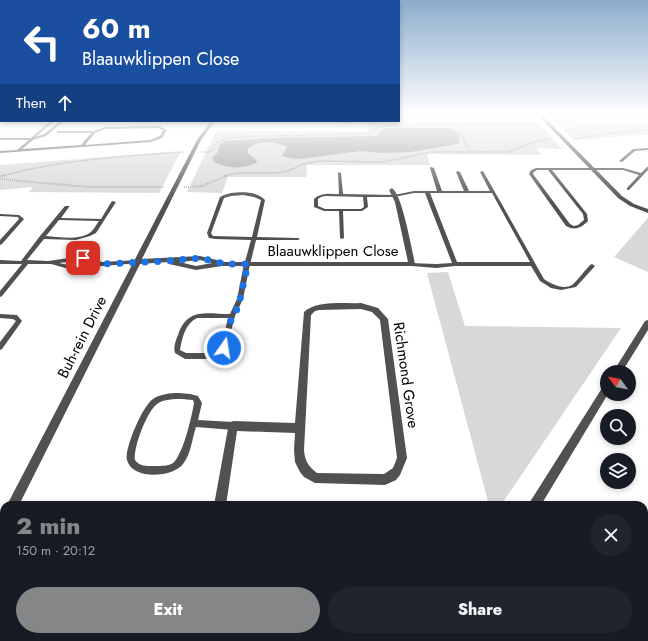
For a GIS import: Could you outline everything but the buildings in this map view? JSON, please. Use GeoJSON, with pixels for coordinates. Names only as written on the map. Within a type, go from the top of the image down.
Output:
{"type":"FeatureCollection","features":[{"type":"Feature","properties":{"kind":"street","name":"Buh-rein Drive"},"geometry":{"type":"LineString","coordinates":[[15,501],[197,144]]}},
{"type":"Feature","properties":{"kind":"street"},"geometry":{"type":"LineString","coordinates":[[568,144],[620,198],[632,205],[648,211]]}},
{"type":"Feature","properties":{"kind":"street","name":"Blaauwklippen Close"},"geometry":{"type":"LineString","coordinates":[[138,262],[167,261],[196,268],[225,264],[412,264],[398,202],[393,193]]}},
{"type":"Feature","properties":{"kind":"street","name":"Richmond Grove"},"geometry":{"type":"LineString","coordinates":[[361,306],[375,310],[384,319],[402,458],[398,470],[394,476],[385,480],[315,478],[306,472],[299,457],[300,428],[307,314],[312,309],[319,307],[361,306]]}},
{"type":"Feature","properties":{"kind":"street"},"geometry":{"type":"LineString","coordinates":[[621,365],[648,323]]}},
{"type":"Feature","properties":{"kind":"street"},"geometry":{"type":"LineString","coordinates":[[536,501],[600,399]]}},
{"type":"Feature","properties":{"kind":"street"},"geometry":{"type":"LineString","coordinates":[[221,501],[234,426],[300,428]]}},
{"type":"Feature","properties":{"kind":"lane"},"geometry":{"type":"LineString","coordinates":[[18,151],[27,144]]}},
{"type":"Feature","properties":{"kind":"lane"},"geometry":{"type":"LineString","coordinates":[[0,152],[111,144]]}},
{"type":"Feature","properties":{"kind":"lane"},"geometry":{"type":"LineString","coordinates":[[621,161],[634,150],[648,149]]}},
{"type":"Feature","properties":{"kind":"lane"},"geometry":{"type":"LineString","coordinates":[[432,168],[440,192]]}},
{"type":"Feature","properties":{"kind":"lane"},"geometry":{"type":"LineString","coordinates":[[628,188],[648,168]]}},
{"type":"Feature","properties":{"kind":"lane"},"geometry":{"type":"LineString","coordinates":[[549,169],[586,216],[586,220],[578,228],[574,228],[568,225],[531,173],[533,170],[549,169],[626,169],[642,174]]}},
{"type":"Feature","properties":{"kind":"lane"},"geometry":{"type":"LineString","coordinates":[[458,172],[467,192]]}},
{"type":"Feature","properties":{"kind":"lane"},"geometry":{"type":"LineString","coordinates":[[482,172],[542,280],[546,284],[560,288],[574,286],[592,266]]}},
{"type":"Feature","properties":{"kind":"lane"},"geometry":{"type":"LineString","coordinates":[[340,174],[340,195]]}},
{"type":"Feature","properties":{"kind":"lane"},"geometry":{"type":"LineString","coordinates":[[365,196],[365,209],[359,211],[324,210],[316,207],[316,199],[320,196],[365,196],[406,192],[492,192]]}},
{"type":"Feature","properties":{"kind":"lane"},"geometry":{"type":"LineString","coordinates":[[427,192],[455,264]]}},
{"type":"Feature","properties":{"kind":"lane"},"geometry":{"type":"LineString","coordinates":[[232,316],[200,316],[191,318],[184,324],[177,348],[179,353],[188,356],[212,356],[220,353],[224,348],[232,316],[238,308],[248,264],[254,239],[263,200],[261,197],[255,195],[228,195],[222,198],[209,233],[215,238],[254,239],[298,239]]}},
{"type":"Feature","properties":{"kind":"lane"},"geometry":{"type":"LineString","coordinates":[[42,237],[84,238],[94,232],[114,202]]}},
{"type":"Feature","properties":{"kind":"lane"},"geometry":{"type":"LineString","coordinates":[[0,295],[42,237],[67,207]]}},
{"type":"Feature","properties":{"kind":"lane"},"geometry":{"type":"LineString","coordinates":[[341,211],[342,238]]}},
{"type":"Feature","properties":{"kind":"lane"},"geometry":{"type":"LineString","coordinates":[[0,215],[19,216],[22,218],[0,243]]}},
{"type":"Feature","properties":{"kind":"lane"},"geometry":{"type":"LineString","coordinates":[[57,219],[102,220]]}},
{"type":"Feature","properties":{"kind":"lane"},"geometry":{"type":"LineString","coordinates":[[48,263],[83,258],[102,264]]}},
{"type":"Feature","properties":{"kind":"lane"},"geometry":{"type":"LineString","coordinates":[[0,262],[48,263],[73,268],[102,264],[138,262]]}},
{"type":"Feature","properties":{"kind":"lane"},"geometry":{"type":"LineString","coordinates":[[412,264],[436,266],[455,264],[533,264]]}},
{"type":"Feature","properties":{"kind":"lane"},"geometry":{"type":"LineString","coordinates":[[0,316],[15,317],[20,321],[0,348]]}},
{"type":"Feature","properties":{"kind":"lane"},"geometry":{"type":"LineString","coordinates":[[169,396],[195,398],[198,403],[194,424],[184,457],[175,467],[162,472],[142,470],[133,465],[131,454],[132,448],[148,407],[157,399],[169,396]]}},
{"type":"Feature","properties":{"kind":"lane"},"geometry":{"type":"LineString","coordinates":[[194,424],[234,426]]}},
{"type":"Feature","properties":{"kind":"path"},"geometry":{"type":"LineString","coordinates":[[201,152],[209,152],[213,150],[216,144]]}},
{"type":"Feature","properties":{"kind":"path"},"geometry":{"type":"LineString","coordinates":[[466,144],[470,151]]}},
{"type":"Feature","properties":{"kind":"path"},"geometry":{"type":"LineString","coordinates":[[184,187],[202,186],[225,175],[231,174],[275,173],[288,171],[303,164],[318,161],[383,162],[431,152],[508,152],[529,144]]}},
{"type":"Feature","properties":{"kind":"path"},"geometry":{"type":"LineString","coordinates":[[0,176],[34,167],[152,154],[187,152]]}},
{"type":"Feature","properties":{"kind":"path"},"geometry":{"type":"LineString","coordinates":[[0,179],[88,187],[169,187]]}},
{"type":"Feature","properties":{"kind":"shaded area"},"geometry":{"type":"Polygon","coordinates":[[[210,144],[557,144],[562,149],[537,148],[541,155],[427,154],[430,165],[307,165],[306,177],[228,177],[222,193],[187,192],[210,144]]]}},
{"type":"Feature","properties":{"kind":"shaded area"},"geometry":{"type":"Polygon","coordinates":[[[220,144],[256,144],[248,149],[248,153],[257,161],[251,165],[240,167],[224,166],[214,162],[212,158],[217,153],[220,144]]]}},
{"type":"Feature","properties":{"kind":"shaded area"},"geometry":{"type":"Polygon","coordinates":[[[279,144],[458,144],[411,152],[381,153],[361,151],[300,159],[282,156],[287,147],[279,144]]]}},
{"type":"Feature","properties":{"kind":"shaded area"},"geometry":{"type":"Polygon","coordinates":[[[181,151],[159,193],[29,192],[33,187],[0,190],[0,165],[181,151]]]}},
{"type":"Feature","properties":{"kind":"shaded area"},"geometry":{"type":"Polygon","coordinates":[[[648,218],[648,272],[614,257],[648,218]]]}},
{"type":"Feature","properties":{"kind":"shaded area"},"geometry":{"type":"Polygon","coordinates":[[[448,272],[465,326],[621,328],[504,501],[488,501],[427,273],[448,272]]]}},
{"type":"Feature","properties":{"kind":"route"},"geometry":{"type":"LineString","coordinates":[[83,258],[102,264],[200,258],[225,264],[248,264],[238,308],[232,316],[224,348]]}}]}
